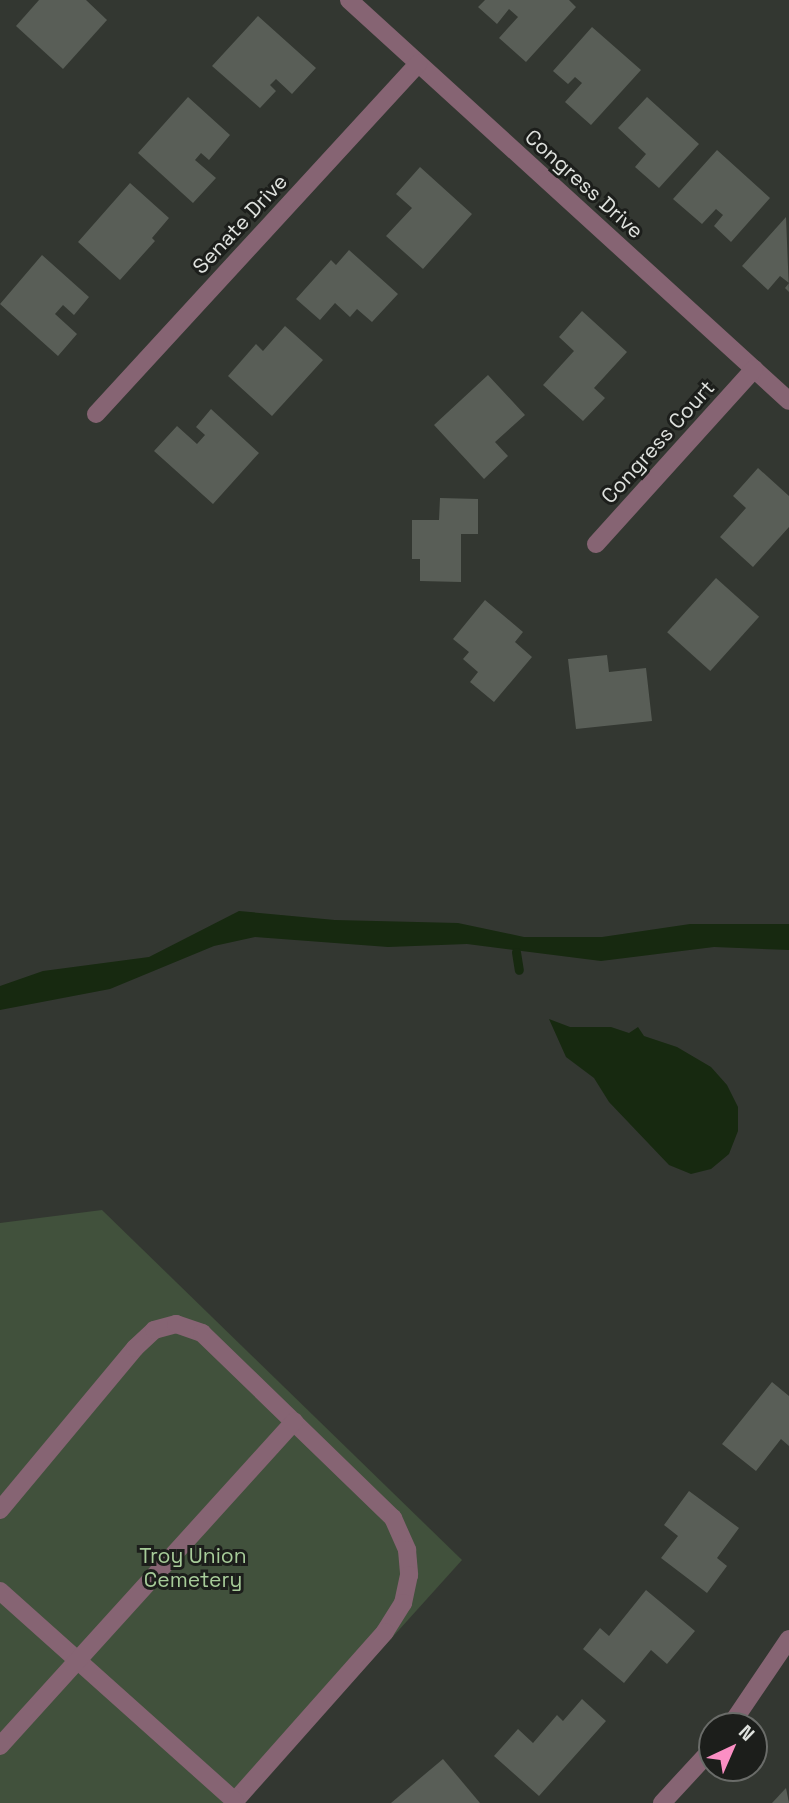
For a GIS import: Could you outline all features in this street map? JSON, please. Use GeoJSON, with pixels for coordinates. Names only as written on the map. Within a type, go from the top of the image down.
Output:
{"type":"FeatureCollection","features":[{"type":"Feature","properties":{"kind":"street","name":"Congress Drive"},"geometry":{"type":"LineString","coordinates":[[349,0],[789,401]]}},
{"type":"Feature","properties":{"kind":"street","name":"Senate Drive"},"geometry":{"type":"LineString","coordinates":[[96,414],[418,64]]}},
{"type":"Feature","properties":{"kind":"street","name":"Congress Court"},"geometry":{"type":"LineString","coordinates":[[596,544],[754,369]]}},
{"type":"Feature","properties":{"kind":"street"},"geometry":{"type":"LineString","coordinates":[[0,1510],[154,1330],[176,1324],[202,1333],[393,1518],[407,1550],[409,1575],[403,1603],[385,1632],[234,1802],[0,1591]]}},
{"type":"Feature","properties":{"kind":"street"},"geometry":{"type":"LineString","coordinates":[[0,1746],[294,1422]]}},
{"type":"Feature","properties":{"kind":"street"},"geometry":{"type":"LineString","coordinates":[[739,1712],[789,1639]]}},
{"type":"Feature","properties":{"kind":"street"},"geometry":{"type":"LineString","coordinates":[[662,1803],[698,1764]]}},
{"type":"Feature","properties":{"kind":"green space","name":"Troy Union Cemetery"},"geometry":{"type":"Polygon","coordinates":[[[102,1210],[462,1560],[243,1803],[0,1803],[0,1223],[102,1210]]]}},
{"type":"Feature","properties":{"kind":"shaded area"},"geometry":{"type":"Polygon","coordinates":[[[239,911],[335,920],[458,923],[524,937],[602,937],[690,924],[789,924],[789,950],[714,947],[601,961],[467,944],[388,947],[255,937],[214,946],[110,989],[0,1010],[0,986],[43,971],[149,957],[239,911]]]}},
{"type":"Feature","properties":{"kind":"shaded area"},"geometry":{"type":"Polygon","coordinates":[[[549,1019],[570,1027],[611,1027],[629,1033],[638,1027],[644,1036],[677,1047],[711,1067],[727,1085],[738,1107],[738,1131],[729,1154],[711,1169],[691,1174],[669,1165],[609,1102],[594,1078],[566,1057],[549,1019]]]}},
{"type":"Feature","properties":{"kind":"building"},"geometry":{"type":"Polygon","coordinates":[[[39,0],[86,0],[107,20],[63,69],[16,26],[39,0]]]}},
{"type":"Feature","properties":{"kind":"building"},"geometry":{"type":"Polygon","coordinates":[[[485,0],[569,0],[576,7],[526,62],[499,38],[518,17],[509,9],[497,24],[478,7],[485,0]]]}},
{"type":"Feature","properties":{"kind":"building"},"geometry":{"type":"Polygon","coordinates":[[[258,16],[316,68],[292,94],[276,79],[270,85],[276,91],[260,108],[212,66],[258,16]]]}},
{"type":"Feature","properties":{"kind":"building"},"geometry":{"type":"Polygon","coordinates":[[[592,27],[641,70],[591,125],[565,102],[582,83],[575,77],[568,84],[553,71],[592,27]]]}},
{"type":"Feature","properties":{"kind":"building"},"geometry":{"type":"Polygon","coordinates":[[[188,97],[230,135],[209,160],[201,153],[195,160],[216,178],[193,203],[138,153],[188,97]]]}},
{"type":"Feature","properties":{"kind":"building"},"geometry":{"type":"Polygon","coordinates":[[[647,97],[699,144],[659,188],[635,167],[646,154],[618,128],[647,97]]]}},
{"type":"Feature","properties":{"kind":"building"},"geometry":{"type":"Polygon","coordinates":[[[717,150],[770,198],[731,242],[714,226],[723,215],[716,209],[702,224],[673,199],[717,150]]]}},
{"type":"Feature","properties":{"kind":"building"},"geometry":{"type":"Polygon","coordinates":[[[420,167],[472,214],[423,269],[386,236],[412,208],[396,194],[420,167]]]}},
{"type":"Feature","properties":{"kind":"building"},"geometry":{"type":"Polygon","coordinates":[[[130,183],[169,218],[152,238],[155,241],[120,280],[78,242],[130,183]]]}},
{"type":"Feature","properties":{"kind":"building"},"geometry":{"type":"Polygon","coordinates":[[[786,217],[789,283],[780,276],[768,290],[742,266],[786,217]]]}},
{"type":"Feature","properties":{"kind":"building"},"geometry":{"type":"Polygon","coordinates":[[[349,250],[398,294],[372,322],[357,309],[350,317],[335,303],[320,320],[296,299],[331,260],[336,265],[349,250]]]}},
{"type":"Feature","properties":{"kind":"building"},"geometry":{"type":"Polygon","coordinates":[[[42,255],[89,297],[74,315],[63,305],[55,314],[77,334],[58,356],[0,304],[42,255]]]}},
{"type":"Feature","properties":{"kind":"building"},"geometry":{"type":"Polygon","coordinates":[[[582,311],[627,352],[594,388],[605,398],[583,421],[543,385],[574,351],[559,337],[582,311]]]}},
{"type":"Feature","properties":{"kind":"building"},"geometry":{"type":"Polygon","coordinates":[[[285,326],[323,360],[272,416],[228,376],[256,344],[263,351],[285,326]]]}},
{"type":"Feature","properties":{"kind":"building"},"geometry":{"type":"Polygon","coordinates":[[[488,375],[525,415],[495,442],[508,456],[484,479],[434,425],[488,375]]]}},
{"type":"Feature","properties":{"kind":"building"},"geometry":{"type":"Polygon","coordinates":[[[211,409],[259,453],[213,504],[154,451],[177,426],[197,444],[205,435],[196,427],[211,409]]]}},
{"type":"Feature","properties":{"kind":"building"},"geometry":{"type":"Polygon","coordinates":[[[758,468],[789,496],[789,527],[753,567],[720,537],[746,508],[733,496],[758,468]]]}},
{"type":"Feature","properties":{"kind":"building"},"geometry":{"type":"Polygon","coordinates":[[[440,498],[478,499],[478,534],[461,534],[461,582],[420,581],[420,559],[412,559],[412,520],[439,520],[440,498]]]}},
{"type":"Feature","properties":{"kind":"building"},"geometry":{"type":"Polygon","coordinates":[[[716,578],[759,617],[710,671],[667,632],[716,578]]]}},
{"type":"Feature","properties":{"kind":"building"},"geometry":{"type":"Polygon","coordinates":[[[485,600],[523,632],[515,642],[532,657],[494,702],[470,682],[478,672],[463,659],[469,652],[453,639],[485,600]]]}},
{"type":"Feature","properties":{"kind":"building"},"geometry":{"type":"Polygon","coordinates":[[[607,655],[609,672],[646,668],[652,721],[576,729],[568,659],[607,655]]]}},
{"type":"Feature","properties":{"kind":"building"},"geometry":{"type":"Polygon","coordinates":[[[772,1382],[789,1396],[789,1446],[781,1439],[756,1471],[722,1444],[772,1382]]]}},
{"type":"Feature","properties":{"kind":"building"},"geometry":{"type":"Polygon","coordinates":[[[689,1491],[739,1528],[717,1558],[727,1566],[707,1593],[661,1558],[678,1536],[664,1525],[689,1491]]]}},
{"type":"Feature","properties":{"kind":"building"},"geometry":{"type":"Polygon","coordinates":[[[646,1590],[695,1631],[667,1664],[651,1650],[624,1683],[583,1649],[600,1628],[609,1636],[646,1590]]]}},
{"type":"Feature","properties":{"kind":"building"},"geometry":{"type":"Polygon","coordinates":[[[582,1699],[606,1721],[539,1796],[494,1756],[518,1729],[533,1743],[557,1715],[563,1721],[582,1699]]]}},
{"type":"Feature","properties":{"kind":"building"},"geometry":{"type":"Polygon","coordinates":[[[443,1759],[480,1803],[391,1803],[418,1780],[443,1759]]]}},
{"type":"Feature","properties":{"kind":"building"},"geometry":{"type":"Polygon","coordinates":[[[786,1788],[789,1803],[772,1803],[786,1788]]]}},
{"type":"Feature","properties":{"kind":"waterway"},"geometry":{"type":"LineString","coordinates":[[516,952],[519,970]]}}]}
